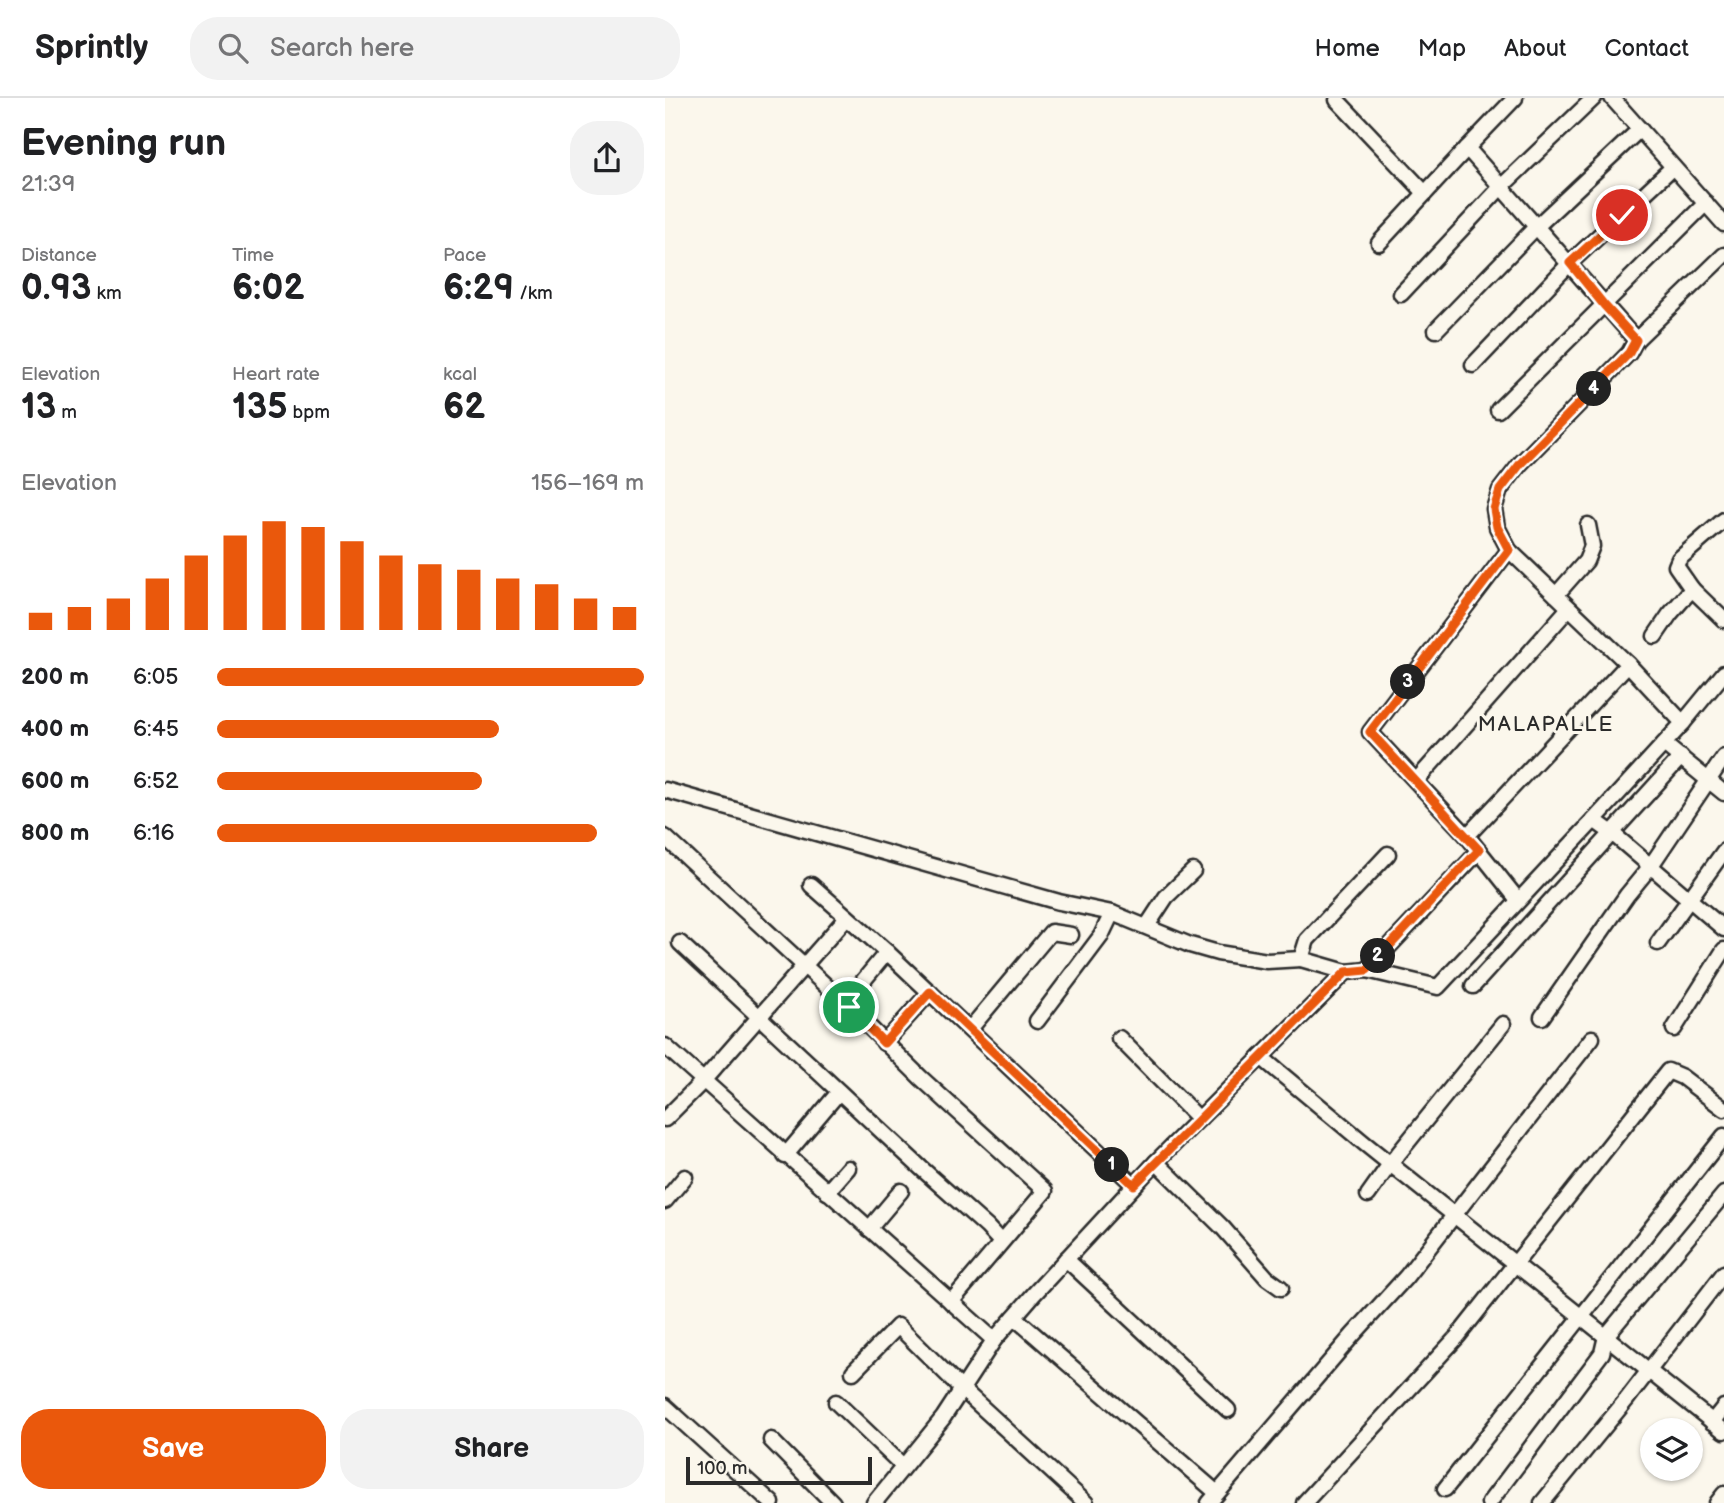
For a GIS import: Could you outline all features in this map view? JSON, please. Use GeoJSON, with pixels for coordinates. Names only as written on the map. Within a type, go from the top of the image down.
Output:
{"type":"FeatureCollection","features":[{"type":"Feature","properties":{"kind":"street"},"geometry":{"type":"LineString","coordinates":[[1378,243],[1515,98]]}},
{"type":"Feature","properties":{"kind":"street"},"geometry":{"type":"LineString","coordinates":[[1401,294],[1500,188],[1594,98]]}},
{"type":"Feature","properties":{"kind":"street"},"geometry":{"type":"LineString","coordinates":[[1612,98],[1724,224]]}},
{"type":"Feature","properties":{"kind":"street"},"geometry":{"type":"LineString","coordinates":[[1337,100],[1425,193]]}},
{"type":"Feature","properties":{"kind":"street"},"geometry":{"type":"LineString","coordinates":[[1436,330],[1535,228],[1640,129]]}},
{"type":"Feature","properties":{"kind":"street"},"geometry":{"type":"LineString","coordinates":[[1467,148],[1636,340]]}},
{"type":"Feature","properties":{"kind":"street"},"geometry":{"type":"LineString","coordinates":[[1473,365],[1570,263],[1673,167]]}},
{"type":"Feature","properties":{"kind":"street"},"geometry":{"type":"LineString","coordinates":[[1498,410],[1706,204]]}},
{"type":"Feature","properties":{"kind":"street"},"geometry":{"type":"LineString","coordinates":[[1683,723],[1628,664],[1509,550],[1497,527],[1494,509],[1500,490],[1521,463],[1629,353],[1636,340],[1724,256]]}},
{"type":"Feature","properties":{"kind":"street"},"geometry":{"type":"LineString","coordinates":[[1724,520],[1679,559],[1676,566],[1692,589],[1724,620]]}},
{"type":"Feature","properties":{"kind":"street"},"geometry":{"type":"LineString","coordinates":[[1556,596],[1586,561],[1592,546],[1588,525]]}},
{"type":"Feature","properties":{"kind":"street"},"geometry":{"type":"LineString","coordinates":[[1509,550],[1370,732],[1467,836],[1518,900]]}},
{"type":"Feature","properties":{"kind":"street"},"geometry":{"type":"LineString","coordinates":[[1655,636],[1692,589]]}},
{"type":"Feature","properties":{"kind":"street"},"geometry":{"type":"LineString","coordinates":[[1416,781],[1569,608]]}},
{"type":"Feature","properties":{"kind":"street"},"geometry":{"type":"LineString","coordinates":[[1467,836],[1628,664]]}},
{"type":"Feature","properties":{"kind":"street"},"geometry":{"type":"LineString","coordinates":[[665,790],[1059,902],[1112,913],[1190,945],[1218,953],[1267,961],[1301,959],[1346,972],[1367,970],[1439,987],[1664,744],[1724,673]]}},
{"type":"Feature","properties":{"kind":"street"},"geometry":{"type":"LineString","coordinates":[[1664,744],[1724,793]]}},
{"type":"Feature","properties":{"kind":"street"},"geometry":{"type":"LineString","coordinates":[[1473,986],[1681,757]]}},
{"type":"Feature","properties":{"kind":"street"},"geometry":{"type":"LineString","coordinates":[[1542,1017],[1627,895],[1650,867],[1724,757]]}},
{"type":"Feature","properties":{"kind":"street"},"geometry":{"type":"LineString","coordinates":[[1594,820],[1724,929]]}},
{"type":"Feature","properties":{"kind":"street"},"geometry":{"type":"LineString","coordinates":[[665,837],[1045,1191],[951,1302]]}},
{"type":"Feature","properties":{"kind":"street"},"geometry":{"type":"LineString","coordinates":[[1367,970],[1479,850]]}},
{"type":"Feature","properties":{"kind":"street"},"geometry":{"type":"LineString","coordinates":[[1658,943],[1724,851]]}},
{"type":"Feature","properties":{"kind":"street"},"geometry":{"type":"LineString","coordinates":[[1301,959],[1307,940],[1388,854]]}},
{"type":"Feature","properties":{"kind":"street"},"geometry":{"type":"LineString","coordinates":[[1147,926],[1166,897],[1193,871]]}},
{"type":"Feature","properties":{"kind":"street"},"geometry":{"type":"LineString","coordinates":[[811,885],[970,1029],[1134,1185]]}},
{"type":"Feature","properties":{"kind":"street"},"geometry":{"type":"LineString","coordinates":[[1037,1021],[1101,936],[1112,913]]}},
{"type":"Feature","properties":{"kind":"street"},"geometry":{"type":"LineString","coordinates":[[665,1119],[703,1082],[847,917]]}},
{"type":"Feature","properties":{"kind":"street"},"geometry":{"type":"LineString","coordinates":[[970,1029],[1051,932],[1072,935]]}},
{"type":"Feature","properties":{"kind":"street"},"geometry":{"type":"LineString","coordinates":[[680,943],[1002,1242]]}},
{"type":"Feature","properties":{"kind":"street"},"geometry":{"type":"LineString","coordinates":[[1674,1029],[1724,950]]}},
{"type":"Feature","properties":{"kind":"street"},"geometry":{"type":"LineString","coordinates":[[844,1004],[887,952]]}},
{"type":"Feature","properties":{"kind":"street"},"geometry":{"type":"LineString","coordinates":[[874,1503],[943,1418],[994,1340],[1014,1317],[1156,1162],[1346,972]]}},
{"type":"Feature","properties":{"kind":"street"},"geometry":{"type":"LineString","coordinates":[[884,1043],[930,992]]}},
{"type":"Feature","properties":{"kind":"street"},"geometry":{"type":"LineString","coordinates":[[1368,1195],[1503,1024]]}},
{"type":"Feature","properties":{"kind":"street"},"geometry":{"type":"LineString","coordinates":[[1119,1038],[1199,1119]]}},
{"type":"Feature","properties":{"kind":"street"},"geometry":{"type":"LineString","coordinates":[[1014,1317],[1213,1498],[1406,1277],[1592,1038]]}},
{"type":"Feature","properties":{"kind":"street"},"geometry":{"type":"LineString","coordinates":[[665,1046],[994,1340]]}},
{"type":"Feature","properties":{"kind":"street"},"geometry":{"type":"LineString","coordinates":[[1261,1057],[1718,1427],[1724,1407]]}},
{"type":"Feature","properties":{"kind":"street"},"geometry":{"type":"LineString","coordinates":[[1304,1503],[1458,1336],[1517,1265],[1668,1071],[1682,1077],[1724,1109]]}},
{"type":"Feature","properties":{"kind":"street"},"geometry":{"type":"LineString","coordinates":[[785,1156],[839,1092]]}},
{"type":"Feature","properties":{"kind":"street"},"geometry":{"type":"LineString","coordinates":[[1445,1489],[1724,1136]]}},
{"type":"Feature","properties":{"kind":"street"},"geometry":{"type":"LineString","coordinates":[[1156,1162],[1223,1228],[1267,1278],[1281,1288]]}},
{"type":"Feature","properties":{"kind":"street"},"geometry":{"type":"LineString","coordinates":[[827,1192],[848,1168]]}},
{"type":"Feature","properties":{"kind":"street"},"geometry":{"type":"LineString","coordinates":[[665,1201],[685,1177]]}},
{"type":"Feature","properties":{"kind":"street"},"geometry":{"type":"LineString","coordinates":[[869,1228],[901,1191]]}},
{"type":"Feature","properties":{"kind":"street"},"geometry":{"type":"LineString","coordinates":[[1489,1503],[1602,1353],[1605,1336],[1724,1194]]}},
{"type":"Feature","properties":{"kind":"street"},"geometry":{"type":"LineString","coordinates":[[1066,1259],[1228,1410]]}},
{"type":"Feature","properties":{"kind":"street"},"geometry":{"type":"LineString","coordinates":[[1542,1503],[1724,1273]]}},
{"type":"Feature","properties":{"kind":"street"},"geometry":{"type":"LineString","coordinates":[[853,1373],[898,1326],[1086,1503]]}},
{"type":"Feature","properties":{"kind":"street"},"geometry":{"type":"LineString","coordinates":[[837,1402],[904,1466]]}},
{"type":"Feature","properties":{"kind":"street"},"geometry":{"type":"LineString","coordinates":[[665,1406],[772,1503]]}},
{"type":"Feature","properties":{"kind":"street"},"geometry":{"type":"LineString","coordinates":[[771,1440],[833,1503]]}},
{"type":"Feature","properties":{"kind":"street"},"geometry":{"type":"LineString","coordinates":[[1717,1503],[1724,1494]]}},
{"type":"Feature","properties":{"kind":"district","name":"MALAPALLE"},"geometry":{"type":"Point","coordinates":[1546,724]}},
{"type":"Feature","properties":{"kind":"route"},"geometry":{"type":"LineString","coordinates":[[849,1007],[884,1043],[930,992],[1134,1185],[1346,972],[1367,970],[1479,850],[1370,732],[1509,550],[1497,527],[1494,509],[1500,490],[1521,463],[1629,353],[1636,340],[1570,263],[1622,215]]}}]}
